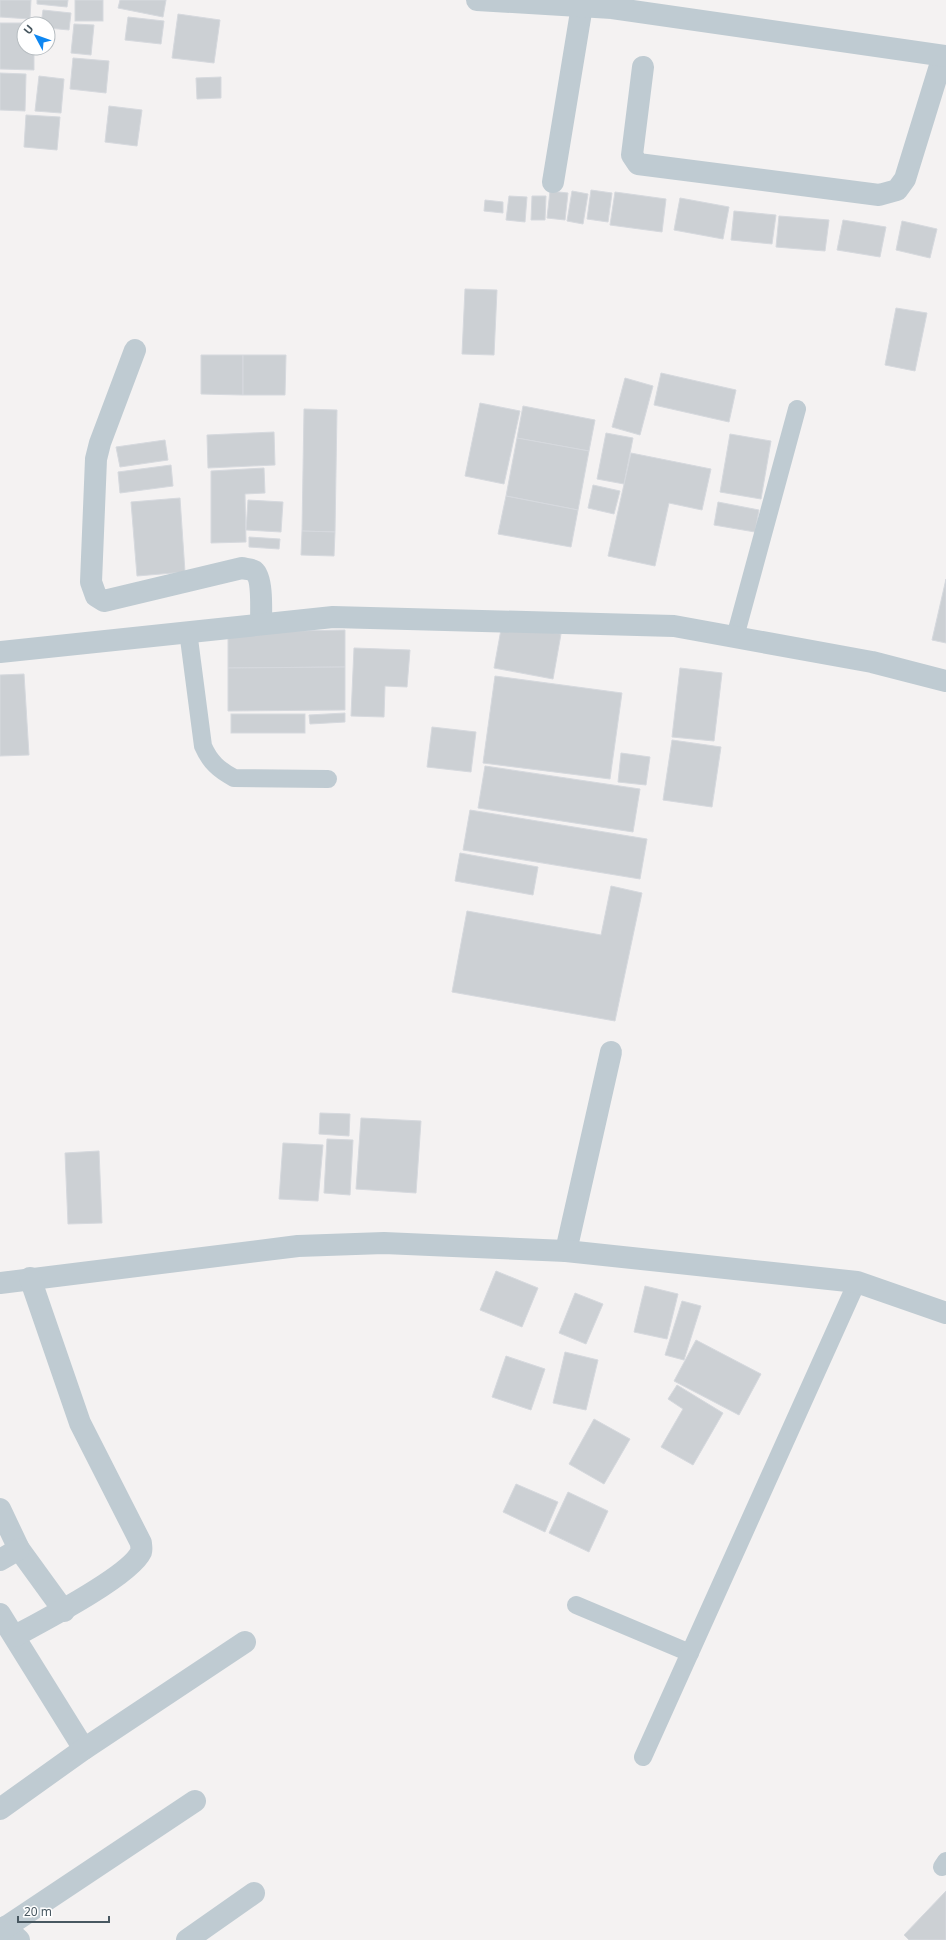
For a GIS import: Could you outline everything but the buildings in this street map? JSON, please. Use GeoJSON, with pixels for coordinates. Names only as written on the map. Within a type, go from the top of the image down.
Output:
{"type":"FeatureCollection","features":[{"type":"Feature","properties":{"kind":"street"},"geometry":{"type":"LineString","coordinates":[[477,0],[612,8],[945,56],[905,179],[897,190],[879,195],[638,164],[632,155],[643,67]]}},
{"type":"Feature","properties":{"kind":"street"},"geometry":{"type":"LineString","coordinates":[[553,182],[582,6]]}},
{"type":"Feature","properties":{"kind":"street"},"geometry":{"type":"LineString","coordinates":[[134,350],[100,443],[96,459],[91,582],[96,596],[104,600],[242,568],[253,570],[257,575],[262,624]]}},
{"type":"Feature","properties":{"kind":"street"},"geometry":{"type":"LineString","coordinates":[[0,652],[188,631],[333,617],[674,626],[872,662],[946,681]]}},
{"type":"Feature","properties":{"kind":"street"},"geometry":{"type":"LineString","coordinates":[[566,1251],[611,1052]]}},
{"type":"Feature","properties":{"kind":"street"},"geometry":{"type":"LineString","coordinates":[[0,1283],[30,1278],[298,1246],[384,1243],[566,1251],[857,1282],[946,1312]]}},
{"type":"Feature","properties":{"kind":"street"},"geometry":{"type":"LineString","coordinates":[[15,1636],[64,1611],[130,1566],[140,1553],[141,1543],[80,1423],[30,1278]]}},
{"type":"Feature","properties":{"kind":"street"},"geometry":{"type":"LineString","coordinates":[[0,1509],[19,1549],[64,1611]]}},
{"type":"Feature","properties":{"kind":"street"},"geometry":{"type":"LineString","coordinates":[[0,1560],[19,1549]]}},
{"type":"Feature","properties":{"kind":"street"},"geometry":{"type":"LineString","coordinates":[[0,1614],[84,1749]]}},
{"type":"Feature","properties":{"kind":"street"},"geometry":{"type":"LineString","coordinates":[[0,1809],[84,1749],[245,1642]]}},
{"type":"Feature","properties":{"kind":"street"},"geometry":{"type":"LineString","coordinates":[[8,1932],[195,1801]]}},
{"type":"Feature","properties":{"kind":"street"},"geometry":{"type":"LineString","coordinates":[[187,1940],[254,1893]]}},
{"type":"Feature","properties":{"kind":"lane"},"geometry":{"type":"LineString","coordinates":[[735,637],[796,409]]}},
{"type":"Feature","properties":{"kind":"lane"},"geometry":{"type":"LineString","coordinates":[[188,631],[203,746],[210,760],[222,772],[234,778],[328,779]]}},
{"type":"Feature","properties":{"kind":"lane"},"geometry":{"type":"LineString","coordinates":[[643,1758],[857,1282]]}},
{"type":"Feature","properties":{"kind":"lane"},"geometry":{"type":"LineString","coordinates":[[576,1605],[690,1653]]}}]}
